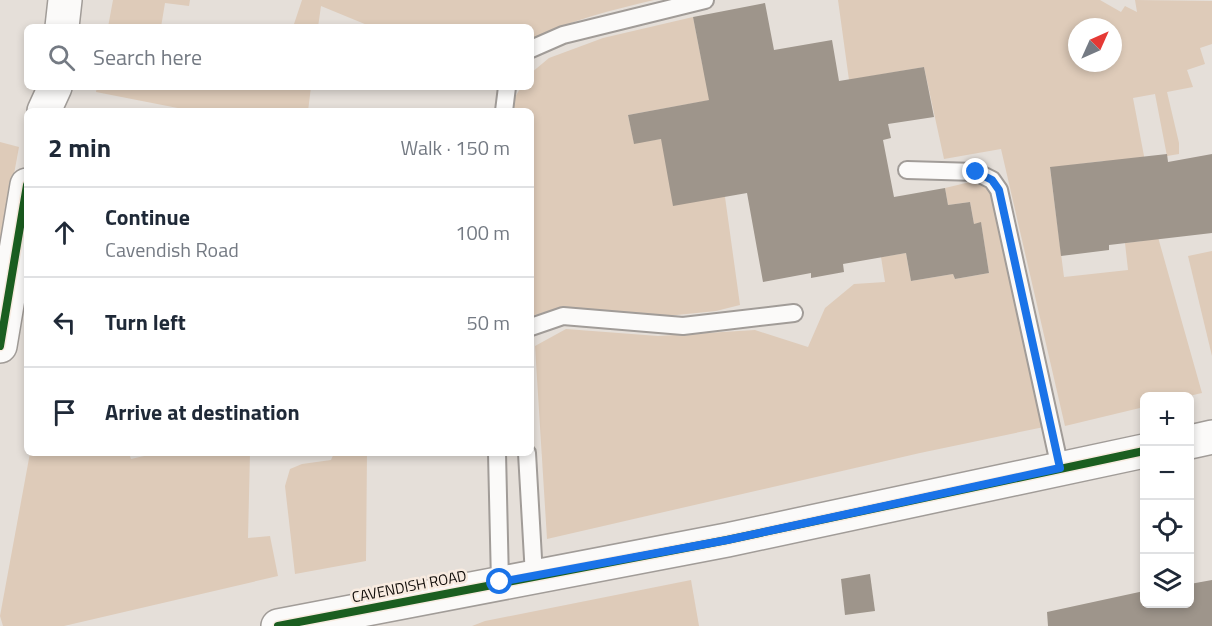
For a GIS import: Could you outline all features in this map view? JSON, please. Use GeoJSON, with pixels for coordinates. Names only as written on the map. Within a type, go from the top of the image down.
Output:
{"type":"FeatureCollection","features":[{"type":"Feature","properties":{"kind":"street"},"geometry":{"type":"LineString","coordinates":[[62,24],[65,0]]}},
{"type":"Feature","properties":{"kind":"street"},"geometry":{"type":"LineString","coordinates":[[45,108],[54,90]]}},
{"type":"Feature","properties":{"kind":"street"},"geometry":{"type":"LineString","coordinates":[[0,346],[24,203]]}},
{"type":"Feature","properties":{"kind":"street"},"geometry":{"type":"LineString","coordinates":[[1194,441],[1212,437]]}},
{"type":"Feature","properties":{"kind":"street","name":"CAVENDISH ROAD"},"geometry":{"type":"LineString","coordinates":[[278,626],[395,614],[500,582],[727,540],[1140,452]]}},
{"type":"Feature","properties":{"kind":"lane"},"geometry":{"type":"LineString","coordinates":[[534,48],[563,35],[705,0]]}},
{"type":"Feature","properties":{"kind":"lane"},"geometry":{"type":"LineString","coordinates":[[504,108],[507,90]]}},
{"type":"Feature","properties":{"kind":"lane"},"geometry":{"type":"LineString","coordinates":[[907,170],[976,172],[992,180],[999,190],[1060,468]]}},
{"type":"Feature","properties":{"kind":"lane"},"geometry":{"type":"LineString","coordinates":[[534,326],[563,316],[683,326],[794,312]]}},
{"type":"Feature","properties":{"kind":"lane"},"geometry":{"type":"LineString","coordinates":[[497,456],[500,582]]}},
{"type":"Feature","properties":{"kind":"lane"},"geometry":{"type":"LineString","coordinates":[[527,456],[534,576]]}},
{"type":"Feature","properties":{"kind":"shaded area"},"geometry":{"type":"Polygon","coordinates":[[[113,0],[190,0],[189,6],[165,3],[162,24],[109,24],[113,0]]]}},
{"type":"Feature","properties":{"kind":"shaded area"},"geometry":{"type":"Polygon","coordinates":[[[302,0],[654,0],[576,21],[534,39],[534,24],[365,24],[321,6],[318,24],[294,24],[302,0]]]}},
{"type":"Feature","properties":{"kind":"shaded area"},"geometry":{"type":"Polygon","coordinates":[[[838,0],[1100,0],[1121,12],[1125,6],[1137,12],[1135,0],[1212,1],[1212,44],[1200,48],[1205,64],[1187,70],[1193,87],[1167,92],[1179,143],[1179,154],[1167,156],[1155,94],[1133,98],[1148,177],[1103,161],[1050,168],[1064,277],[1128,270],[1125,243],[1143,241],[1154,223],[1202,393],[1194,395],[1194,392],[1140,392],[1140,408],[1065,426],[1001,149],[944,159],[924,67],[849,80],[838,0]]]}},
{"type":"Feature","properties":{"kind":"shaded area"},"geometry":{"type":"Polygon","coordinates":[[[693,17],[703,68],[775,55],[788,86],[628,115],[634,143],[661,139],[725,197],[740,305],[716,311],[667,316],[560,308],[534,315],[534,108],[513,108],[514,99],[519,90],[534,90],[534,70],[549,58],[603,38],[693,17]]]}},
{"type":"Feature","properties":{"kind":"shaded area"},"geometry":{"type":"Polygon","coordinates":[[[96,90],[311,90],[308,108],[178,108],[96,92],[96,90]]]}},
{"type":"Feature","properties":{"kind":"shaded area"},"geometry":{"type":"Polygon","coordinates":[[[0,142],[19,147],[0,250],[0,142]]]}},
{"type":"Feature","properties":{"kind":"shaded area"},"geometry":{"type":"Polygon","coordinates":[[[970,182],[992,189],[1044,427],[920,453],[547,539],[535,346],[566,329],[658,336],[755,330],[808,347],[825,308],[854,284],[885,282],[881,257],[906,253],[911,281],[953,274],[955,279],[989,273],[981,223],[974,224],[970,202],[948,205],[945,188],[970,182]]]}},
{"type":"Feature","properties":{"kind":"shaded area"},"geometry":{"type":"Polygon","coordinates":[[[1212,251],[1212,356],[1188,256],[1212,251]]]}},
{"type":"Feature","properties":{"kind":"shaded area"},"geometry":{"type":"Polygon","coordinates":[[[29,456],[130,456],[131,459],[144,456],[250,456],[248,538],[270,536],[278,576],[64,626],[3,626],[0,616],[29,456]]]}},
{"type":"Feature","properties":{"kind":"shaded area"},"geometry":{"type":"Polygon","coordinates":[[[333,456],[367,456],[366,561],[295,574],[285,486],[290,469],[302,464],[331,460],[333,456]]]}},
{"type":"Feature","properties":{"kind":"shaded area"},"geometry":{"type":"Polygon","coordinates":[[[691,580],[699,626],[472,626],[485,621],[691,580]]]}},
{"type":"Feature","properties":{"kind":"building"},"geometry":{"type":"Polygon","coordinates":[[[765,3],[774,50],[832,40],[839,81],[924,67],[934,117],[888,124],[891,138],[883,140],[894,197],[945,188],[948,205],[970,202],[974,224],[981,222],[989,273],[955,279],[953,274],[911,281],[906,253],[843,264],[844,272],[811,278],[811,273],[763,282],[747,193],[673,206],[661,139],[634,144],[628,115],[709,100],[693,17],[765,3]]]}},
{"type":"Feature","properties":{"kind":"building"},"geometry":{"type":"Polygon","coordinates":[[[1167,154],[1168,162],[1212,154],[1212,233],[1109,245],[1109,250],[1061,256],[1050,167],[1167,154]]]}},
{"type":"Feature","properties":{"kind":"building"},"geometry":{"type":"Polygon","coordinates":[[[870,574],[875,611],[845,615],[841,579],[870,574]]]}},
{"type":"Feature","properties":{"kind":"building"},"geometry":{"type":"Polygon","coordinates":[[[1212,580],[1212,626],[1048,626],[1047,612],[1140,592],[1140,608],[1194,608],[1194,583],[1212,580]]]}},
{"type":"Feature","properties":{"kind":"cycle path"},"geometry":{"type":"LineString","coordinates":[[0,346],[24,203]]}},
{"type":"Feature","properties":{"kind":"cycle path"},"geometry":{"type":"LineString","coordinates":[[278,626],[727,540],[1140,452]]}},
{"type":"Feature","properties":{"kind":"route"},"geometry":{"type":"LineString","coordinates":[[500,582],[727,540],[1060,468],[999,190],[992,180],[976,172]]}}]}
